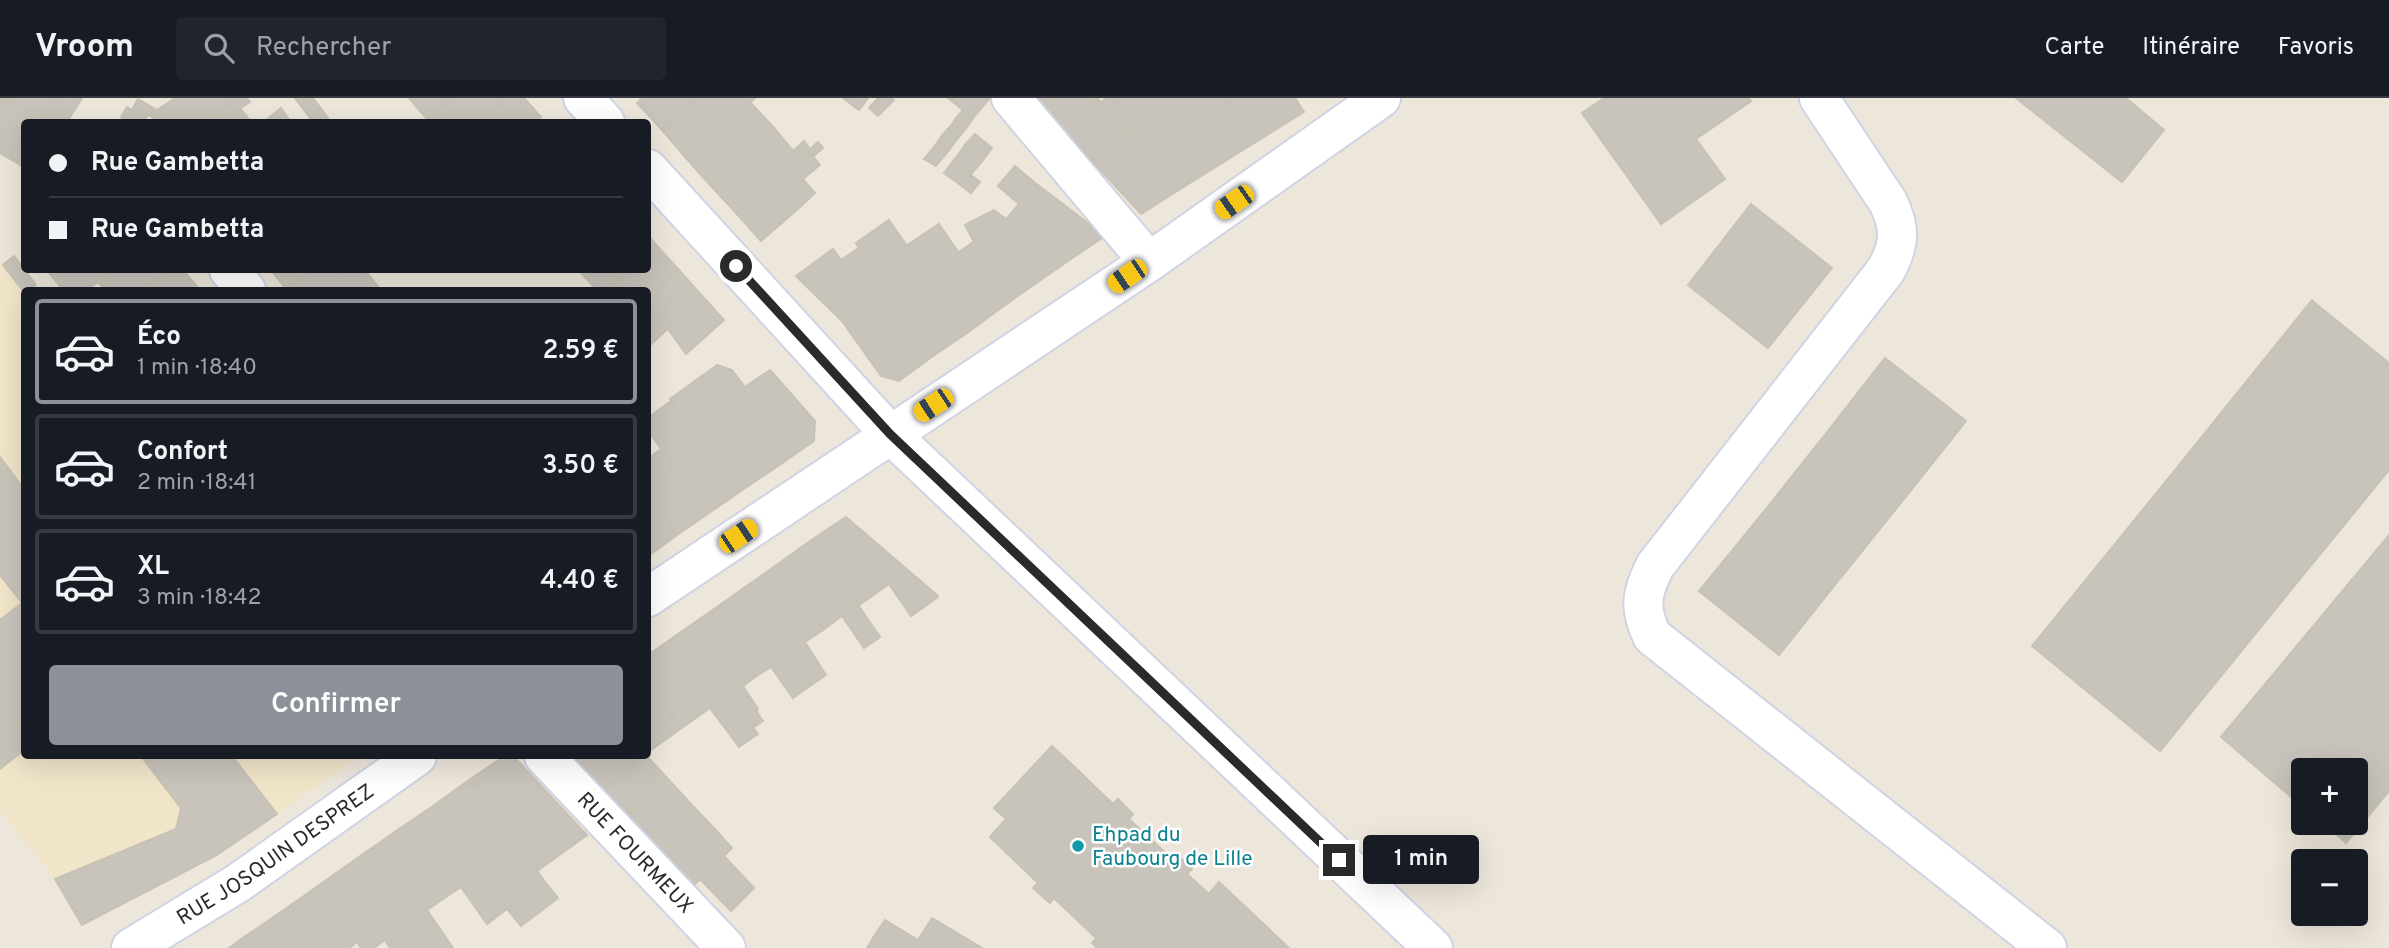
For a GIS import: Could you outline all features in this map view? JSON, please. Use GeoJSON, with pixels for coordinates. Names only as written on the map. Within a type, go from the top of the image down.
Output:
{"type":"FeatureCollection","features":[{"type":"Feature","properties":{"kind":"street"},"geometry":{"type":"LineString","coordinates":[[583,98],[602,119]]}},
{"type":"Feature","properties":{"kind":"street"},"geometry":{"type":"LineString","coordinates":[[1010,98],[1149,262]]}},
{"type":"Feature","properties":{"kind":"street"},"geometry":{"type":"LineString","coordinates":[[651,595],[1149,262],[1381,98]]}},
{"type":"Feature","properties":{"kind":"street"},"geometry":{"type":"LineString","coordinates":[[1819,98],[1888,202],[1898,233],[1895,252],[1886,270],[1655,566],[1642,602],[1644,619],[1652,636],[2047,948]]}},
{"type":"Feature","properties":{"kind":"street"},"geometry":{"type":"LineString","coordinates":[[651,172],[890,434],[1433,948]]}},
{"type":"Feature","properties":{"kind":"street"},"geometry":{"type":"LineString","coordinates":[[232,273],[243,287]]}},
{"type":"Feature","properties":{"kind":"street","name":"RUE JOSQUIN DESPREZ"},"geometry":{"type":"LineString","coordinates":[[131,948],[238,883],[413,759]]}},
{"type":"Feature","properties":{"kind":"street","name":"RUE FOURMEUX"},"geometry":{"type":"LineString","coordinates":[[547,759],[726,948]]}},
{"type":"Feature","properties":{"kind":"shaded area"},"geometry":{"type":"Polygon","coordinates":[[[0,262],[21,290],[21,759],[357,759],[217,855],[82,925],[55,879],[0,811],[0,262]]]}},
{"type":"Feature","properties":{"kind":"building"},"geometry":{"type":"Polygon","coordinates":[[[0,98],[59,98],[47,119],[14,101],[11,106],[0,98]]]}},
{"type":"Feature","properties":{"kind":"building"},"geometry":{"type":"Polygon","coordinates":[[[59,98],[82,98],[69,119],[47,119],[59,98]]]}},
{"type":"Feature","properties":{"kind":"building"},"geometry":{"type":"Polygon","coordinates":[[[175,98],[235,98],[207,119],[153,119],[150,115],[175,98]]]}},
{"type":"Feature","properties":{"kind":"building"},"geometry":{"type":"Polygon","coordinates":[[[247,98],[250,102],[239,109],[233,100],[247,98]]]}},
{"type":"Feature","properties":{"kind":"building"},"geometry":{"type":"Polygon","coordinates":[[[295,98],[310,98],[301,106],[295,98]]]}},
{"type":"Feature","properties":{"kind":"building"},"geometry":{"type":"Polygon","coordinates":[[[313,98],[328,118],[311,119],[301,106],[313,98]]]}},
{"type":"Feature","properties":{"kind":"building"},"geometry":{"type":"Polygon","coordinates":[[[409,98],[450,98],[427,119],[409,98]]]}},
{"type":"Feature","properties":{"kind":"building"},"geometry":{"type":"Polygon","coordinates":[[[450,98],[505,98],[481,119],[427,119],[450,98]]]}},
{"type":"Feature","properties":{"kind":"building"},"geometry":{"type":"Polygon","coordinates":[[[505,98],[524,98],[541,117],[538,119],[481,119],[505,98]]]}},
{"type":"Feature","properties":{"kind":"building"},"geometry":{"type":"Polygon","coordinates":[[[642,98],[697,98],[662,130],[637,103],[642,98]]]}},
{"type":"Feature","properties":{"kind":"building"},"geometry":{"type":"Polygon","coordinates":[[[697,98],[755,98],[686,158],[662,130],[697,98]]]}},
{"type":"Feature","properties":{"kind":"building"},"geometry":{"type":"Polygon","coordinates":[[[843,98],[868,98],[859,110],[843,98]]]}},
{"type":"Feature","properties":{"kind":"building"},"geometry":{"type":"Polygon","coordinates":[[[878,98],[894,100],[878,116],[869,108],[878,98]]]}},
{"type":"Feature","properties":{"kind":"building"},"geometry":{"type":"Polygon","coordinates":[[[948,98],[988,98],[989,99],[973,118],[948,98]]]}},
{"type":"Feature","properties":{"kind":"building"},"geometry":{"type":"Polygon","coordinates":[[[1106,98],[1113,98],[1133,122],[1136,120],[1141,130],[1153,122],[1166,142],[1149,153],[1101,102],[1106,98]]]}},
{"type":"Feature","properties":{"kind":"building"},"geometry":{"type":"Polygon","coordinates":[[[1113,98],[1236,98],[1166,142],[1153,122],[1141,130],[1136,120],[1133,122],[1113,98]]]}},
{"type":"Feature","properties":{"kind":"building"},"geometry":{"type":"Polygon","coordinates":[[[1236,98],[1295,98],[1304,112],[1201,176],[1176,136],[1236,98]]]}},
{"type":"Feature","properties":{"kind":"building"},"geometry":{"type":"Polygon","coordinates":[[[1604,98],[1748,98],[1751,101],[1696,139],[1725,179],[1661,224],[1582,113],[1604,98]]]}},
{"type":"Feature","properties":{"kind":"building"},"geometry":{"type":"Polygon","coordinates":[[[2016,98],[2126,98],[2164,130],[2122,182],[2016,98]]]}},
{"type":"Feature","properties":{"kind":"building"},"geometry":{"type":"Polygon","coordinates":[[[0,99],[11,106],[14,101],[47,119],[21,119],[21,165],[0,153],[0,99]]]}},
{"type":"Feature","properties":{"kind":"building"},"geometry":{"type":"Polygon","coordinates":[[[138,99],[157,110],[145,118],[132,110],[138,99]]]}},
{"type":"Feature","properties":{"kind":"building"},"geometry":{"type":"Polygon","coordinates":[[[1098,99],[1063,130],[1035,100],[1098,99]]]}},
{"type":"Feature","properties":{"kind":"building"},"geometry":{"type":"Polygon","coordinates":[[[1098,99],[1127,130],[1092,161],[1063,130],[1098,99]]]}},
{"type":"Feature","properties":{"kind":"building"},"geometry":{"type":"Polygon","coordinates":[[[233,100],[239,109],[224,119],[216,119],[213,115],[233,100]]]}},
{"type":"Feature","properties":{"kind":"building"},"geometry":{"type":"Polygon","coordinates":[[[750,102],[775,129],[711,186],[686,158],[750,102]]]}},
{"type":"Feature","properties":{"kind":"building"},"geometry":{"type":"Polygon","coordinates":[[[127,107],[145,118],[125,119],[121,117],[127,107]]]}},
{"type":"Feature","properties":{"kind":"building"},"geometry":{"type":"Polygon","coordinates":[[[281,108],[289,119],[268,119],[281,108]]]}},
{"type":"Feature","properties":{"kind":"building"},"geometry":{"type":"Polygon","coordinates":[[[239,109],[249,119],[225,119],[239,109]]]}},
{"type":"Feature","properties":{"kind":"building"},"geometry":{"type":"Polygon","coordinates":[[[962,111],[973,118],[967,127],[956,118],[962,111]]]}},
{"type":"Feature","properties":{"kind":"building"},"geometry":{"type":"Polygon","coordinates":[[[956,118],[967,127],[963,132],[952,124],[956,118]]]}},
{"type":"Feature","properties":{"kind":"building"},"geometry":{"type":"Polygon","coordinates":[[[952,124],[963,132],[959,137],[948,129],[952,124]]]}},
{"type":"Feature","properties":{"kind":"building"},"geometry":{"type":"Polygon","coordinates":[[[775,129],[793,151],[804,141],[810,149],[737,214],[711,186],[775,129]]]}},
{"type":"Feature","properties":{"kind":"building"},"geometry":{"type":"Polygon","coordinates":[[[948,129],[959,137],[954,143],[943,134],[948,129]]]}},
{"type":"Feature","properties":{"kind":"building"},"geometry":{"type":"Polygon","coordinates":[[[1127,130],[1156,160],[1121,192],[1092,161],[1127,130]]]}},
{"type":"Feature","properties":{"kind":"building"},"geometry":{"type":"Polygon","coordinates":[[[943,134],[954,143],[950,149],[939,140],[943,134]]]}},
{"type":"Feature","properties":{"kind":"building"},"geometry":{"type":"Polygon","coordinates":[[[975,134],[992,148],[983,160],[965,145],[975,134]]]}},
{"type":"Feature","properties":{"kind":"building"},"geometry":{"type":"Polygon","coordinates":[[[1176,136],[1201,176],[1141,214],[1121,192],[1156,160],[1149,153],[1176,136]]]}},
{"type":"Feature","properties":{"kind":"building"},"geometry":{"type":"Polygon","coordinates":[[[939,140],[950,149],[945,155],[934,147],[939,140]]]}},
{"type":"Feature","properties":{"kind":"building"},"geometry":{"type":"Polygon","coordinates":[[[818,142],[823,148],[814,156],[808,151],[818,142]]]}},
{"type":"Feature","properties":{"kind":"building"},"geometry":{"type":"Polygon","coordinates":[[[965,145],[983,160],[972,173],[955,159],[965,145]]]}},
{"type":"Feature","properties":{"kind":"building"},"geometry":{"type":"Polygon","coordinates":[[[934,147],[945,155],[936,166],[924,159],[934,147]]]}},
{"type":"Feature","properties":{"kind":"building"},"geometry":{"type":"Polygon","coordinates":[[[808,151],[820,165],[803,179],[791,166],[808,151]]]}},
{"type":"Feature","properties":{"kind":"building"},"geometry":{"type":"Polygon","coordinates":[[[955,159],[972,173],[962,186],[944,173],[955,159]]]}},
{"type":"Feature","properties":{"kind":"building"},"geometry":{"type":"Polygon","coordinates":[[[791,166],[815,193],[798,209],[774,181],[791,166]]]}},
{"type":"Feature","properties":{"kind":"building"},"geometry":{"type":"Polygon","coordinates":[[[1015,166],[1105,236],[1065,263],[1006,219],[1019,204],[998,186],[1015,166]]]}},
{"type":"Feature","properties":{"kind":"building"},"geometry":{"type":"Polygon","coordinates":[[[971,175],[980,182],[971,193],[962,186],[971,175]]]}},
{"type":"Feature","properties":{"kind":"building"},"geometry":{"type":"Polygon","coordinates":[[[774,181],[798,209],[761,241],[737,214],[774,181]]]}},
{"type":"Feature","properties":{"kind":"building"},"geometry":{"type":"Polygon","coordinates":[[[1751,204],[1832,268],[1768,348],[1688,285],[1751,204]]]}},
{"type":"Feature","properties":{"kind":"building"},"geometry":{"type":"Polygon","coordinates":[[[994,210],[1006,219],[974,242],[965,225],[994,210]]]}},
{"type":"Feature","properties":{"kind":"building"},"geometry":{"type":"Polygon","coordinates":[[[1006,219],[1065,263],[998,310],[959,252],[1006,219]]]}},
{"type":"Feature","properties":{"kind":"building"},"geometry":{"type":"Polygon","coordinates":[[[889,220],[967,333],[933,356],[856,243],[889,220]]]}},
{"type":"Feature","properties":{"kind":"building"},"geometry":{"type":"Polygon","coordinates":[[[939,224],[998,310],[967,333],[906,246],[939,224]]]}},
{"type":"Feature","properties":{"kind":"building"},"geometry":{"type":"Polygon","coordinates":[[[656,245],[679,270],[651,295],[651,287],[609,287],[626,273],[651,273],[651,250],[656,245]]]}},
{"type":"Feature","properties":{"kind":"building"},"geometry":{"type":"Polygon","coordinates":[[[859,248],[933,356],[899,381],[881,376],[842,321],[796,276],[833,249],[841,260],[859,248]]]}},
{"type":"Feature","properties":{"kind":"building"},"geometry":{"type":"Polygon","coordinates":[[[14,256],[21,265],[21,273],[27,273],[36,285],[21,288],[3,265],[14,256]]]}},
{"type":"Feature","properties":{"kind":"building"},"geometry":{"type":"Polygon","coordinates":[[[679,270],[703,297],[651,344],[651,295],[679,270]]]}},
{"type":"Feature","properties":{"kind":"building"},"geometry":{"type":"Polygon","coordinates":[[[110,273],[91,287],[61,287],[50,274],[110,273]]]}},
{"type":"Feature","properties":{"kind":"building"},"geometry":{"type":"Polygon","coordinates":[[[110,273],[165,273],[147,287],[102,287],[98,282],[110,273]]]}},
{"type":"Feature","properties":{"kind":"building"},"geometry":{"type":"Polygon","coordinates":[[[165,273],[186,273],[197,287],[147,287],[165,273]]]}},
{"type":"Feature","properties":{"kind":"building"},"geometry":{"type":"Polygon","coordinates":[[[273,273],[307,273],[289,287],[284,287],[273,273]]]}},
{"type":"Feature","properties":{"kind":"building"},"geometry":{"type":"Polygon","coordinates":[[[307,273],[367,273],[378,287],[289,287],[307,273]]]}},
{"type":"Feature","properties":{"kind":"building"},"geometry":{"type":"Polygon","coordinates":[[[581,273],[626,273],[609,287],[594,287],[581,273]]]}},
{"type":"Feature","properties":{"kind":"building"},"geometry":{"type":"Polygon","coordinates":[[[703,297],[724,320],[686,354],[668,329],[703,297]]]}},
{"type":"Feature","properties":{"kind":"building"},"geometry":{"type":"Polygon","coordinates":[[[2312,300],[2315,303],[2176,487],[2167,480],[2312,300]]]}},
{"type":"Feature","properties":{"kind":"building"},"geometry":{"type":"Polygon","coordinates":[[[2315,303],[2389,363],[2389,470],[2295,585],[2176,487],[2315,303]]]}},
{"type":"Feature","properties":{"kind":"building"},"geometry":{"type":"Polygon","coordinates":[[[1885,358],[1966,421],[1904,499],[1824,436],[1885,358]]]}},
{"type":"Feature","properties":{"kind":"building"},"geometry":{"type":"Polygon","coordinates":[[[717,365],[732,370],[745,387],[745,402],[779,380],[815,421],[814,441],[769,472],[702,376],[717,365]]]}},
{"type":"Feature","properties":{"kind":"building"},"geometry":{"type":"Polygon","coordinates":[[[770,370],[779,380],[745,402],[745,387],[770,370]]]}},
{"type":"Feature","properties":{"kind":"building"},"geometry":{"type":"Polygon","coordinates":[[[702,376],[769,472],[738,493],[670,399],[702,376]]]}},
{"type":"Feature","properties":{"kind":"building"},"geometry":{"type":"Polygon","coordinates":[[[671,401],[738,493],[709,513],[651,435],[651,416],[671,401]]]}},
{"type":"Feature","properties":{"kind":"building"},"geometry":{"type":"Polygon","coordinates":[[[1824,436],[1904,499],[1842,576],[1762,514],[1824,436]]]}},
{"type":"Feature","properties":{"kind":"building"},"geometry":{"type":"Polygon","coordinates":[[[661,449],[709,513],[677,535],[651,502],[651,457],[661,449]]]}},
{"type":"Feature","properties":{"kind":"building"},"geometry":{"type":"Polygon","coordinates":[[[0,457],[21,485],[21,602],[0,575],[0,457]]]}},
{"type":"Feature","properties":{"kind":"building"},"geometry":{"type":"Polygon","coordinates":[[[2167,480],[2176,487],[2048,659],[2032,646],[2167,480]]]}},
{"type":"Feature","properties":{"kind":"building"},"geometry":{"type":"Polygon","coordinates":[[[2176,487],[2295,585],[2160,751],[2048,659],[2176,487]]]}},
{"type":"Feature","properties":{"kind":"building"},"geometry":{"type":"Polygon","coordinates":[[[651,502],[677,535],[651,554],[651,502]]]}},
{"type":"Feature","properties":{"kind":"building"},"geometry":{"type":"Polygon","coordinates":[[[1762,514],[1842,576],[1779,655],[1699,591],[1762,514]]]}},
{"type":"Feature","properties":{"kind":"building"},"geometry":{"type":"Polygon","coordinates":[[[846,517],[938,597],[911,616],[889,584],[859,605],[813,539],[846,517]]]}},
{"type":"Feature","properties":{"kind":"building"},"geometry":{"type":"Polygon","coordinates":[[[2389,535],[2389,786],[2368,812],[2368,758],[2291,758],[2291,797],[2221,737],[2389,535]]]}},
{"type":"Feature","properties":{"kind":"building"},"geometry":{"type":"Polygon","coordinates":[[[813,539],[880,637],[864,648],[842,616],[823,630],[778,564],[813,539]]]}},
{"type":"Feature","properties":{"kind":"building"},"geometry":{"type":"Polygon","coordinates":[[[778,564],[823,630],[805,642],[826,675],[811,685],[744,588],[778,564]]]}},
{"type":"Feature","properties":{"kind":"building"},"geometry":{"type":"Polygon","coordinates":[[[744,588],[811,685],[793,698],[771,667],[755,677],[710,612],[744,588]]]}},
{"type":"Feature","properties":{"kind":"building"},"geometry":{"type":"Polygon","coordinates":[[[21,604],[21,720],[0,737],[0,620],[21,604]]]}},
{"type":"Feature","properties":{"kind":"building"},"geometry":{"type":"Polygon","coordinates":[[[710,612],[755,677],[743,686],[760,717],[751,724],[733,700],[674,637],[710,612]]]}},
{"type":"Feature","properties":{"kind":"building"},"geometry":{"type":"Polygon","coordinates":[[[674,637],[733,700],[758,734],[739,747],[710,708],[683,727],[661,703],[662,686],[651,673],[651,653],[674,637]]]}},
{"type":"Feature","properties":{"kind":"building"},"geometry":{"type":"Polygon","coordinates":[[[651,673],[662,686],[661,703],[683,727],[651,750],[651,673]]]}},
{"type":"Feature","properties":{"kind":"building"},"geometry":{"type":"Polygon","coordinates":[[[760,717],[763,721],[754,727],[751,724],[760,717]]]}},
{"type":"Feature","properties":{"kind":"building"},"geometry":{"type":"Polygon","coordinates":[[[21,720],[21,752],[0,769],[0,737],[21,720]]]}},
{"type":"Feature","properties":{"kind":"building","name":"Ehpad du Faubourg de Lille"},"geometry":{"type":"Polygon","coordinates":[[[1052,746],[1079,771],[1066,785],[1077,796],[1090,782],[1113,804],[1118,799],[1133,814],[1129,819],[1172,859],[1176,854],[1192,869],[1187,874],[1209,894],[1219,882],[1289,948],[1097,948],[1092,943],[1096,938],[1054,898],[1050,903],[1033,888],[1038,883],[990,837],[1006,819],[994,808],[1052,746]]]}},
{"type":"Feature","properties":{"kind":"building"},"geometry":{"type":"Polygon","coordinates":[[[143,759],[234,759],[277,814],[217,855],[82,925],[55,879],[176,829],[181,808],[143,759]]]}},
{"type":"Feature","properties":{"kind":"building"},"geometry":{"type":"Polygon","coordinates":[[[500,759],[516,759],[587,835],[537,871],[472,778],[500,759]]]}},
{"type":"Feature","properties":{"kind":"building"},"geometry":{"type":"Polygon","coordinates":[[[565,759],[586,759],[575,769],[565,759]]]}},
{"type":"Feature","properties":{"kind":"building"},"geometry":{"type":"Polygon","coordinates":[[[586,759],[637,759],[599,794],[575,769],[586,759]]]}},
{"type":"Feature","properties":{"kind":"building"},"geometry":{"type":"Polygon","coordinates":[[[637,759],[650,759],[667,778],[622,819],[599,794],[637,759]]]}},
{"type":"Feature","properties":{"kind":"building"},"geometry":{"type":"Polygon","coordinates":[[[1079,771],[1090,782],[1077,796],[1066,785],[1079,771]]]}},
{"type":"Feature","properties":{"kind":"building"},"geometry":{"type":"Polygon","coordinates":[[[472,778],[545,882],[507,909],[433,806],[472,778]]]}},
{"type":"Feature","properties":{"kind":"building"},"geometry":{"type":"Polygon","coordinates":[[[667,778],[690,803],[645,845],[622,819],[667,778]]]}},
{"type":"Feature","properties":{"kind":"building"},"geometry":{"type":"Polygon","coordinates":[[[2389,786],[2389,791],[2368,816],[2368,812],[2389,786]]]}},
{"type":"Feature","properties":{"kind":"building"},"geometry":{"type":"Polygon","coordinates":[[[690,803],[711,825],[667,867],[645,845],[690,803]]]}},
{"type":"Feature","properties":{"kind":"building"},"geometry":{"type":"Polygon","coordinates":[[[433,806],[507,909],[487,924],[461,887],[446,897],[396,831],[433,806]]]}},
{"type":"Feature","properties":{"kind":"building"},"geometry":{"type":"Polygon","coordinates":[[[711,825],[732,848],[689,890],[667,867],[711,825]]]}},
{"type":"Feature","properties":{"kind":"building"},"geometry":{"type":"Polygon","coordinates":[[[396,831],[446,897],[427,910],[453,948],[425,948],[359,857],[396,831]]]}},
{"type":"Feature","properties":{"kind":"building"},"geometry":{"type":"Polygon","coordinates":[[[2337,835],[2349,835],[2344,841],[2337,835]]]}},
{"type":"Feature","properties":{"kind":"building"},"geometry":{"type":"Polygon","coordinates":[[[724,856],[754,888],[731,911],[700,879],[724,856]]]}},
{"type":"Feature","properties":{"kind":"building"},"geometry":{"type":"Polygon","coordinates":[[[359,857],[425,948],[390,948],[385,940],[374,948],[361,948],[318,886],[359,857]]]}},
{"type":"Feature","properties":{"kind":"building"},"geometry":{"type":"Polygon","coordinates":[[[545,882],[558,898],[521,926],[507,909],[545,882]]]}},
{"type":"Feature","properties":{"kind":"building"},"geometry":{"type":"Polygon","coordinates":[[[318,886],[333,907],[278,948],[257,948],[297,920],[291,905],[318,886]]]}},
{"type":"Feature","properties":{"kind":"building"},"geometry":{"type":"Polygon","coordinates":[[[291,905],[297,920],[257,948],[248,948],[240,940],[291,905]]]}},
{"type":"Feature","properties":{"kind":"building"},"geometry":{"type":"Polygon","coordinates":[[[333,907],[357,942],[349,948],[278,948],[333,907]]]}},
{"type":"Feature","properties":{"kind":"building"},"geometry":{"type":"Polygon","coordinates":[[[932,918],[982,948],[913,948],[932,918]]]}},
{"type":"Feature","properties":{"kind":"building"},"geometry":{"type":"Polygon","coordinates":[[[885,920],[918,940],[913,948],[890,948],[873,938],[885,920]]]}},
{"type":"Feature","properties":{"kind":"building"},"geometry":{"type":"Polygon","coordinates":[[[873,938],[890,948],[867,948],[873,938]]]}},
{"type":"Feature","properties":{"kind":"building"},"geometry":{"type":"Polygon","coordinates":[[[240,940],[248,948],[229,948],[240,940]]]}},
{"type":"Feature","properties":{"kind":"place","name":"Ehpad du Faubourg de Lille"},"geometry":{"type":"Point","coordinates":[1078,846]}},
{"type":"Feature","properties":{"kind":"route"},"geometry":{"type":"LineString","coordinates":[[736,266],[890,434],[1339,860]]}}]}
